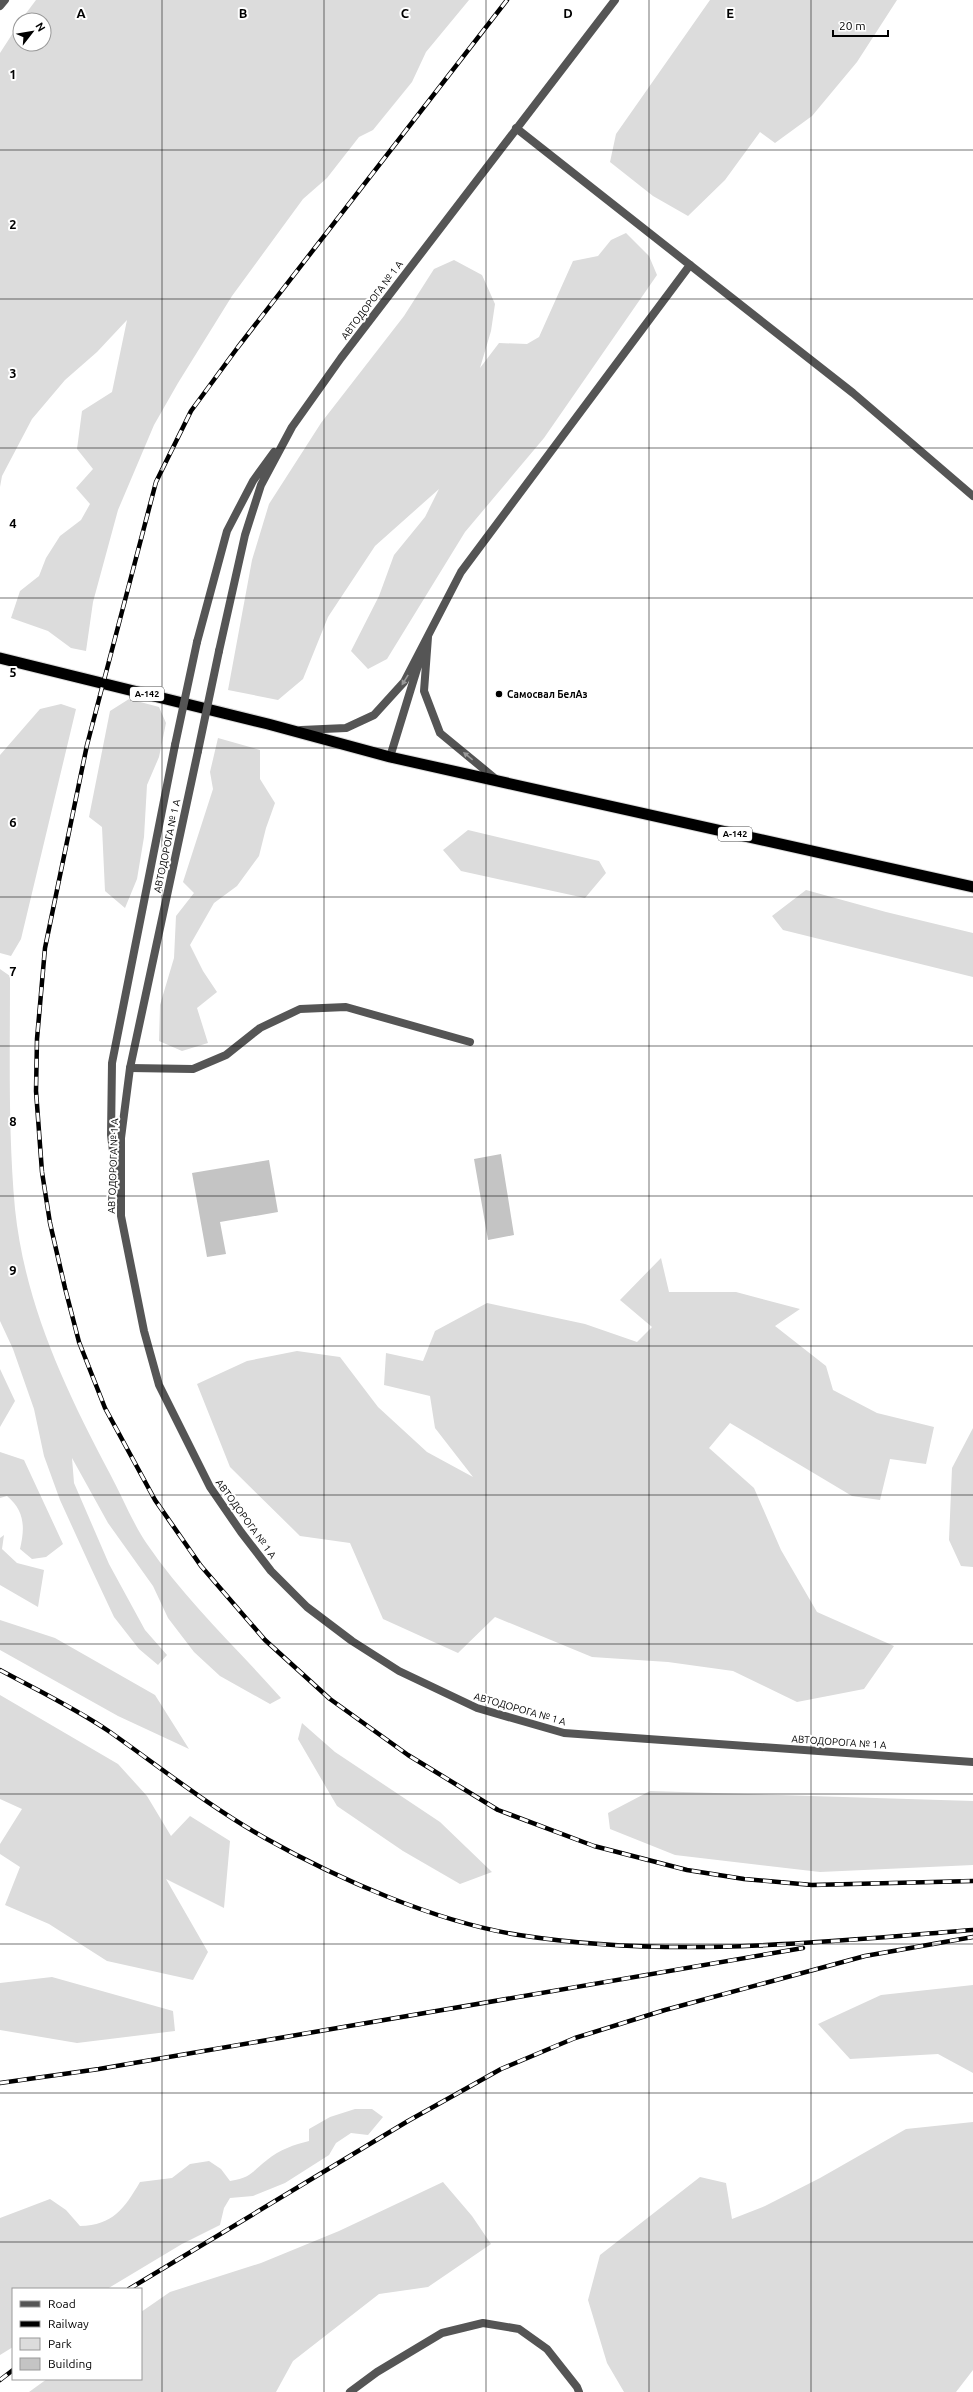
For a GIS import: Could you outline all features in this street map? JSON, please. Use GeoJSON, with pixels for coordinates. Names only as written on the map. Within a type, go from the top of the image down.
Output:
{"type":"FeatureCollection","features":[{"type":"Feature","properties":{"kind":"highway","name":"А-142"},"geometry":{"type":"LineString","coordinates":[[0,658],[293,731],[390,757],[973,887]]}},
{"type":"Feature","properties":{"kind":"street"},"geometry":{"type":"LineString","coordinates":[[0,6],[5,0]]}},
{"type":"Feature","properties":{"kind":"street","name":"АВТОДОРОГА № 1 А"},"geometry":{"type":"LineString","coordinates":[[615,0],[341,358],[292,427],[259,492],[245,535],[219,651],[130,1068],[122,1138],[121,1216],[144,1331],[160,1385],[210,1487],[241,1532],[271,1571],[307,1607],[359,1646],[399,1671],[477,1708],[564,1733],[973,1762]]}},
{"type":"Feature","properties":{"kind":"street"},"geometry":{"type":"LineString","coordinates":[[516,128],[853,393],[973,496]]}},
{"type":"Feature","properties":{"kind":"street"},"geometry":{"type":"LineString","coordinates":[[293,731],[346,728],[374,715],[404,682],[461,572],[690,266]]}},
{"type":"Feature","properties":{"kind":"street"},"geometry":{"type":"LineString","coordinates":[[121,1216],[111,1135],[112,1063],[197,642],[227,531],[253,481],[292,427]]}},
{"type":"Feature","properties":{"kind":"street"},"geometry":{"type":"LineString","coordinates":[[390,757],[429,632]]}},
{"type":"Feature","properties":{"kind":"street"},"geometry":{"type":"LineString","coordinates":[[429,632],[424,691],[440,733],[498,781]]}},
{"type":"Feature","properties":{"kind":"street"},"geometry":{"type":"LineString","coordinates":[[130,1068],[192,1069],[226,1055],[260,1028],[300,1009],[346,1006],[470,1042]]}},
{"type":"Feature","properties":{"kind":"street"},"geometry":{"type":"LineString","coordinates":[[350,2392],[377,2372],[442,2333],[483,2323],[519,2329],[547,2349],[577,2387],[579,2392]]}},
{"type":"Feature","properties":{"kind":"green space"},"geometry":{"type":"Polygon","coordinates":[[[36,0],[469,0],[426,52],[412,82],[373,130],[359,137],[327,178],[303,199],[232,296],[178,383],[154,425],[118,510],[93,602],[86,651],[71,648],[48,631],[11,618],[20,591],[39,576],[46,558],[60,536],[81,520],[90,504],[76,488],[93,469],[77,449],[82,411],[112,392],[127,320],[97,352],[65,380],[32,419],[2,476],[0,487],[0,53],[12,34],[12,52],[52,52],[52,12],[27,12],[36,0]]]}},
{"type":"Feature","properties":{"kind":"green space"},"geometry":{"type":"Polygon","coordinates":[[[710,0],[897,0],[857,62],[812,116],[775,143],[760,132],[725,180],[688,216],[653,196],[610,162],[616,134],[710,0]]]}},
{"type":"Feature","properties":{"kind":"green space"},"geometry":{"type":"Polygon","coordinates":[[[626,233],[649,256],[657,275],[544,438],[465,532],[387,659],[368,669],[351,651],[379,596],[394,555],[425,517],[439,489],[375,546],[328,617],[303,679],[278,700],[228,690],[252,560],[269,504],[321,423],[404,316],[434,269],[454,260],[482,275],[495,304],[491,331],[480,368],[499,343],[527,344],[539,337],[573,261],[598,256],[611,240],[626,233]]]}},
{"type":"Feature","properties":{"kind":"green space"},"geometry":{"type":"Polygon","coordinates":[[[129,699],[159,707],[166,723],[159,757],[147,785],[144,837],[137,879],[125,908],[105,891],[102,827],[89,817],[110,711],[129,699]]]}},
{"type":"Feature","properties":{"kind":"green space"},"geometry":{"type":"Polygon","coordinates":[[[61,704],[76,709],[21,939],[11,956],[0,953],[0,755],[40,709],[61,704]]]}},
{"type":"Feature","properties":{"kind":"green space"},"geometry":{"type":"Polygon","coordinates":[[[218,738],[260,750],[260,779],[275,803],[266,828],[259,856],[237,886],[214,903],[190,945],[203,971],[217,992],[197,1008],[208,1043],[182,1051],[159,1041],[160,1005],[174,958],[176,916],[194,893],[183,882],[213,789],[210,772],[218,738]]]}},
{"type":"Feature","properties":{"kind":"green space"},"geometry":{"type":"Polygon","coordinates":[[[468,830],[599,861],[606,873],[585,898],[461,871],[443,850],[468,830]]]}},
{"type":"Feature","properties":{"kind":"green space"},"geometry":{"type":"Polygon","coordinates":[[[806,890],[886,912],[973,933],[973,977],[783,930],[772,916],[806,890]]]}},
{"type":"Feature","properties":{"kind":"green space"},"geometry":{"type":"Polygon","coordinates":[[[0,969],[10,976],[10,1122],[15,1209],[20,1244],[28,1278],[49,1345],[77,1409],[142,1536],[178,1585],[281,1698],[270,1704],[220,1676],[194,1652],[168,1618],[153,1586],[108,1523],[72,1458],[74,1483],[109,1564],[145,1630],[167,1655],[158,1665],[139,1649],[114,1617],[60,1500],[44,1456],[34,1409],[13,1349],[0,1321],[0,969]]]}},
{"type":"Feature","properties":{"kind":"green space"},"geometry":{"type":"Polygon","coordinates":[[[661,1258],[669,1292],[736,1292],[800,1309],[775,1326],[826,1366],[833,1390],[877,1413],[934,1427],[926,1464],[890,1459],[880,1500],[852,1496],[730,1423],[709,1448],[754,1488],[781,1550],[817,1612],[894,1646],[864,1689],[797,1702],[733,1671],[668,1662],[592,1657],[495,1617],[458,1653],[383,1619],[350,1543],[300,1536],[230,1467],[197,1384],[247,1361],[297,1351],[340,1357],[378,1407],[427,1452],[473,1477],[435,1428],[430,1396],[384,1385],[386,1353],[423,1361],[435,1331],[487,1303],[585,1324],[637,1342],[652,1327],[620,1300],[661,1258]]]}},
{"type":"Feature","properties":{"kind":"green space"},"geometry":{"type":"Polygon","coordinates":[[[0,1369],[15,1401],[0,1427],[0,1369]]]}},
{"type":"Feature","properties":{"kind":"green space"},"geometry":{"type":"Polygon","coordinates":[[[973,1428],[973,1567],[961,1566],[949,1540],[952,1468],[973,1428]]]}},
{"type":"Feature","properties":{"kind":"green space"},"geometry":{"type":"Polygon","coordinates":[[[0,1452],[24,1460],[63,1544],[46,1557],[32,1559],[20,1549],[23,1527],[20,1514],[13,1502],[7,1496],[0,1498],[0,1452]]]}},
{"type":"Feature","properties":{"kind":"green space"},"geometry":{"type":"Polygon","coordinates":[[[4,1535],[2,1549],[17,1563],[44,1570],[38,1607],[0,1585],[0,1538],[4,1535]]]}},
{"type":"Feature","properties":{"kind":"green space"},"geometry":{"type":"Polygon","coordinates":[[[0,1620],[55,1638],[155,1695],[189,1749],[118,1716],[0,1650],[0,1620]]]}},
{"type":"Feature","properties":{"kind":"green space"},"geometry":{"type":"Polygon","coordinates":[[[0,1695],[118,1764],[147,1796],[171,1836],[190,1816],[230,1841],[224,1908],[166,1879],[208,1952],[193,1980],[107,1961],[49,1924],[5,1905],[20,1867],[0,1854],[0,1844],[22,1809],[0,1799],[0,1695]]]}},
{"type":"Feature","properties":{"kind":"green space"},"geometry":{"type":"Polygon","coordinates":[[[302,1723],[335,1752],[440,1822],[492,1872],[460,1884],[403,1851],[337,1806],[298,1739],[302,1723]]]}},
{"type":"Feature","properties":{"kind":"green space"},"geometry":{"type":"Polygon","coordinates":[[[650,1791],[973,1801],[973,1865],[820,1872],[675,1855],[610,1829],[608,1813],[650,1791]]]}},
{"type":"Feature","properties":{"kind":"green space"},"geometry":{"type":"Polygon","coordinates":[[[52,1977],[173,2011],[175,2031],[77,2043],[0,2030],[0,1983],[52,1977]]]}},
{"type":"Feature","properties":{"kind":"green space"},"geometry":{"type":"Polygon","coordinates":[[[973,1985],[973,2073],[938,2054],[850,2059],[818,2024],[881,1995],[973,1985]]]}},
{"type":"Feature","properties":{"kind":"green space"},"geometry":{"type":"Polygon","coordinates":[[[355,2109],[372,2109],[383,2117],[368,2135],[351,2133],[336,2143],[329,2155],[285,2183],[253,2196],[230,2198],[224,2208],[220,2225],[182,2244],[109,2288],[12,2288],[12,2348],[0,2355],[0,2218],[50,2199],[66,2210],[80,2226],[101,2222],[109,2219],[123,2208],[140,2182],[172,2178],[190,2164],[209,2161],[221,2169],[230,2181],[243,2178],[251,2174],[267,2160],[282,2150],[309,2141],[309,2129],[330,2117],[355,2109]]]}},
{"type":"Feature","properties":{"kind":"green space"},"geometry":{"type":"Polygon","coordinates":[[[973,2122],[973,2370],[956,2392],[624,2392],[607,2363],[588,2300],[600,2255],[700,2177],[726,2183],[732,2219],[765,2206],[820,2178],[906,2129],[973,2122]]]}},
{"type":"Feature","properties":{"kind":"green space"},"geometry":{"type":"Polygon","coordinates":[[[443,2182],[472,2216],[491,2244],[428,2287],[379,2294],[293,2361],[276,2392],[29,2392],[46,2380],[142,2380],[142,2311],[170,2292],[261,2263],[339,2231],[443,2182]]]}},
{"type":"Feature","properties":{"kind":"building"},"geometry":{"type":"Polygon","coordinates":[[[501,1154],[514,1235],[488,1240],[474,1159],[501,1154]]]}},
{"type":"Feature","properties":{"kind":"building"},"geometry":{"type":"Polygon","coordinates":[[[269,1160],[278,1212],[220,1222],[226,1254],[207,1257],[192,1173],[269,1160]]]}},
{"type":"Feature","properties":{"kind":"railway"},"geometry":{"type":"LineString","coordinates":[[507,0],[238,347],[191,411],[156,482],[87,745],[45,948],[37,1039],[36,1091],[42,1172],[50,1223],[65,1288],[79,1342],[105,1408],[155,1500],[201,1566],[265,1640],[330,1699],[408,1755],[498,1810],[594,1846],[687,1870],[744,1879],[812,1885],[973,1881]]}},
{"type":"Feature","properties":{"kind":"railway"},"geometry":{"type":"LineString","coordinates":[[0,1670],[97,1723],[205,1800],[245,1826],[293,1853],[324,1869],[388,1897],[455,1920],[487,1929],[519,1935],[576,1942],[633,1946],[690,1947],[802,1943],[973,1930]]}},
{"type":"Feature","properties":{"kind":"railway"},"geometry":{"type":"LineString","coordinates":[[131,2288],[408,2121],[501,2069],[575,2038],[665,2010],[865,1956],[973,1937]]}},
{"type":"Feature","properties":{"kind":"railway"},"geometry":{"type":"LineString","coordinates":[[0,2083],[99,2069],[803,1948]]}},
{"type":"Feature","properties":{"kind":"railway"},"geometry":{"type":"LineString","coordinates":[[0,2380],[12,2371]]}},
{"type":"Feature","properties":{"kind":"place","name":"Самосвал БелАз"},"geometry":{"type":"Point","coordinates":[499,694]}}]}
